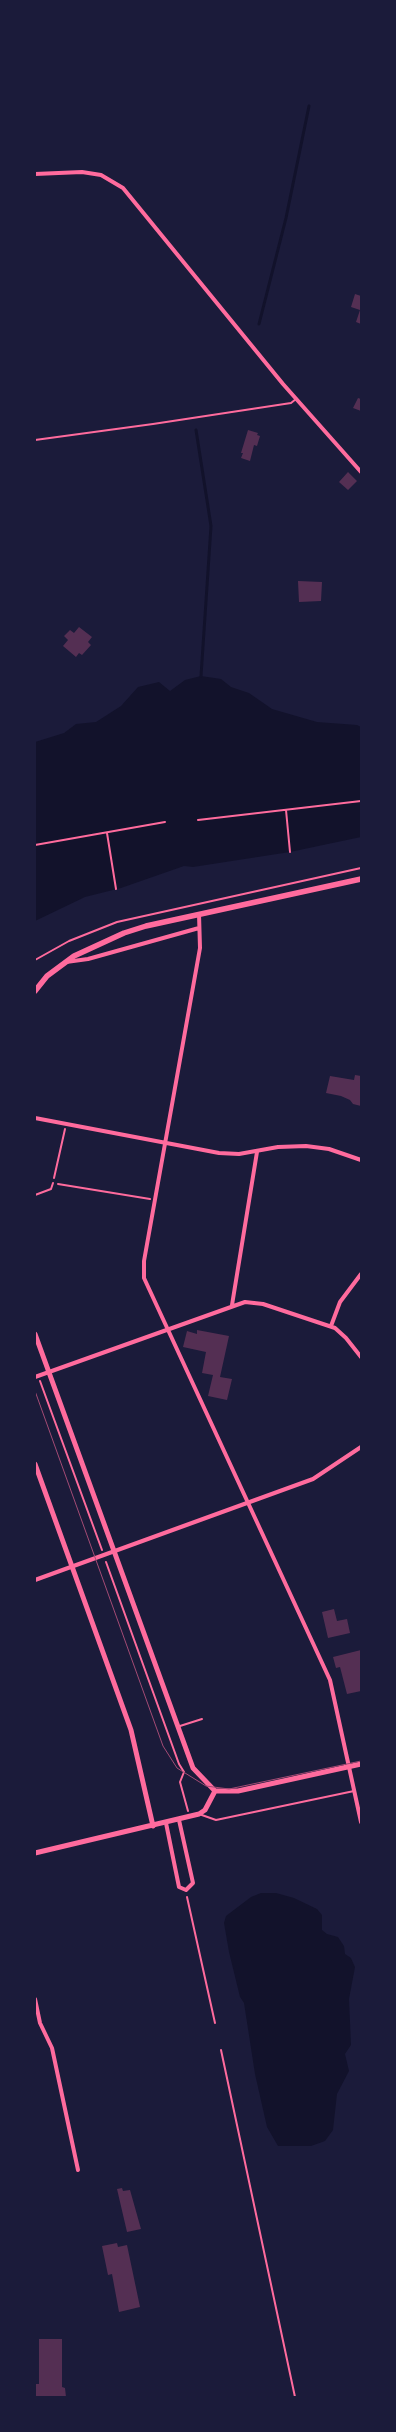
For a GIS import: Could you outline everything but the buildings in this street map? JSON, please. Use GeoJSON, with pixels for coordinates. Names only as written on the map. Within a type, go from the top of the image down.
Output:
{"type":"FeatureCollection","features":[{"type":"Feature","properties":{"kind":"main road"},"geometry":{"type":"LineString","coordinates":[[35,990],[64,963],[88,948],[124,933],[199,914],[361,879]]}},
{"type":"Feature","properties":{"kind":"street"},"geometry":{"type":"LineString","coordinates":[[35,174],[82,172],[101,175],[123,188],[296,399],[360,469]]}},
{"type":"Feature","properties":{"kind":"street"},"geometry":{"type":"LineString","coordinates":[[199,914],[200,948],[142,1272],[166,1330],[330,1680],[361,1822]]}},
{"type":"Feature","properties":{"kind":"street"},"geometry":{"type":"LineString","coordinates":[[64,963],[88,959],[199,928]]}},
{"type":"Feature","properties":{"kind":"street"},"geometry":{"type":"LineString","coordinates":[[35,1118],[219,1153],[257,1152],[285,1146],[306,1146],[329,1149],[361,1160]]}},
{"type":"Feature","properties":{"kind":"street"},"geometry":{"type":"LineString","coordinates":[[232,1305],[257,1152]]}},
{"type":"Feature","properties":{"kind":"street"},"geometry":{"type":"LineString","coordinates":[[331,1326],[340,1302],[361,1274]]}},
{"type":"Feature","properties":{"kind":"street"},"geometry":{"type":"LineString","coordinates":[[37,1376],[232,1305],[257,1302],[331,1326],[346,1338],[361,1357]]}},
{"type":"Feature","properties":{"kind":"street"},"geometry":{"type":"LineString","coordinates":[[35,1334],[193,1768],[202,1780],[216,1791],[238,1791],[361,1764]]}},
{"type":"Feature","properties":{"kind":"street"},"geometry":{"type":"LineString","coordinates":[[35,1580],[313,1479],[361,1447]]}},
{"type":"Feature","properties":{"kind":"street"},"geometry":{"type":"LineString","coordinates":[[35,1464],[139,1754],[153,1826]]}},
{"type":"Feature","properties":{"kind":"street"},"geometry":{"type":"LineString","coordinates":[[35,1853],[199,1814],[205,1810],[216,1791]]}},
{"type":"Feature","properties":{"kind":"street"},"geometry":{"type":"LineString","coordinates":[[166,1823],[179,1887],[186,1890],[193,1883],[179,1820]]}},
{"type":"Feature","properties":{"kind":"street"},"geometry":{"type":"LineString","coordinates":[[35,1999],[40,2023],[52,2048],[78,2170]]}},
{"type":"Feature","properties":{"kind":"street"},"geometry":{"type":"LineString","coordinates":[[35,2027],[40,2023]]}},
{"type":"Feature","properties":{"kind":"lane"},"geometry":{"type":"LineString","coordinates":[[35,440],[153,424],[291,402],[296,399]]}},
{"type":"Feature","properties":{"kind":"lane"},"geometry":{"type":"LineString","coordinates":[[35,1195],[51,1189],[53,1183]]}},
{"type":"Feature","properties":{"kind":"lane"},"geometry":{"type":"LineString","coordinates":[[179,1727],[202,1718]]}},
{"type":"Feature","properties":{"kind":"lane"},"geometry":{"type":"LineString","coordinates":[[199,1814],[216,1820],[354,1791]]}},
{"type":"Feature","properties":{"kind":"path"},"geometry":{"type":"LineString","coordinates":[[198,820],[361,801]]}},
{"type":"Feature","properties":{"kind":"path"},"geometry":{"type":"LineString","coordinates":[[286,810],[290,852]]}},
{"type":"Feature","properties":{"kind":"path"},"geometry":{"type":"LineString","coordinates":[[35,845],[165,822]]}},
{"type":"Feature","properties":{"kind":"path"},"geometry":{"type":"LineString","coordinates":[[107,832],[116,890]]}},
{"type":"Feature","properties":{"kind":"path"},"geometry":{"type":"LineString","coordinates":[[65,1124],[53,1183],[156,1200]]}},
{"type":"Feature","properties":{"kind":"path"},"geometry":{"type":"LineString","coordinates":[[37,1376],[100,1544]]}},
{"type":"Feature","properties":{"kind":"path"},"geometry":{"type":"LineString","coordinates":[[107,1565],[179,1764],[184,1772],[180,1782],[186,1804]]}},
{"type":"Feature","properties":{"kind":"path"},"geometry":{"type":"LineString","coordinates":[[186,1890],[215,2023]]}},
{"type":"Feature","properties":{"kind":"path"},"geometry":{"type":"LineString","coordinates":[[221,2050],[295,2397]]}},
{"type":"Feature","properties":{"kind":"shaded area"},"geometry":{"type":"Polygon","coordinates":[[[201,676],[221,679],[231,687],[249,693],[272,709],[317,722],[357,725],[361,727],[361,837],[290,852],[193,867],[184,866],[121,888],[85,897],[35,921],[35,742],[64,733],[76,724],[96,722],[121,706],[138,687],[159,682],[170,691],[185,680],[201,676]]]}},
{"type":"Feature","properties":{"kind":"shaded area"},"geometry":{"type":"Polygon","coordinates":[[[261,1893],[276,1893],[294,1898],[317,1909],[322,1915],[322,1930],[327,1934],[338,1937],[344,1946],[345,1954],[351,1958],[355,1967],[349,1999],[351,2045],[345,2054],[349,2071],[337,2094],[333,2130],[325,2141],[311,2146],[278,2146],[267,2127],[255,2074],[244,2003],[240,1997],[229,1952],[224,1923],[226,1916],[251,1897],[261,1893]]]}},
{"type":"Feature","properties":{"kind":"waterway"},"geometry":{"type":"LineString","coordinates":[[259,324],[286,218],[309,106]]}},
{"type":"Feature","properties":{"kind":"waterway"},"geometry":{"type":"LineString","coordinates":[[196,430],[211,526],[201,676]]}},
{"type":"Feature","properties":{"kind":"tram line"},"geometry":{"type":"LineString","coordinates":[[35,1391],[163,1746],[177,1768],[206,1786],[229,1789],[361,1761]]}}]}
